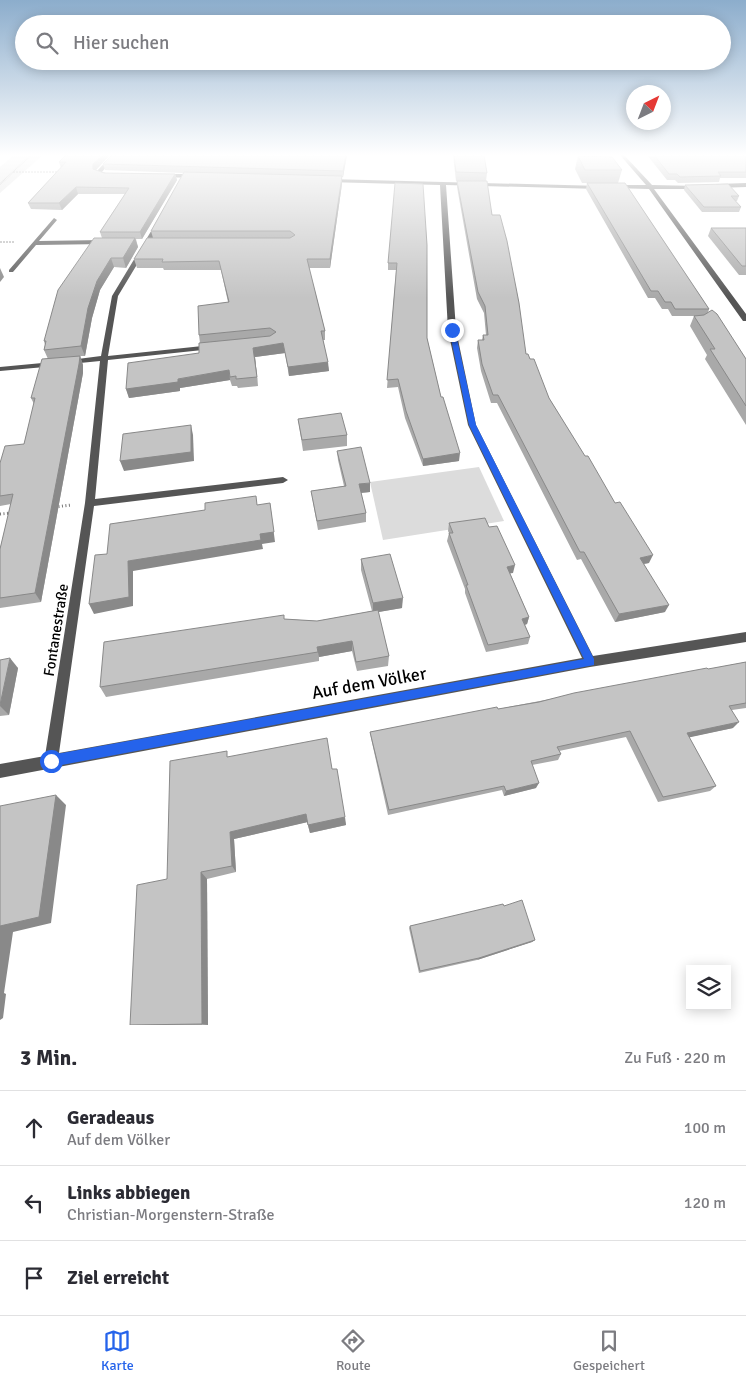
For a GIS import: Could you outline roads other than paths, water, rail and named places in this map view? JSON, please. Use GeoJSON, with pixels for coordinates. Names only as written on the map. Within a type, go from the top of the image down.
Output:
{"type":"FeatureCollection","features":[{"type":"Feature","properties":{"kind":"street"},"geometry":{"type":"LineString","coordinates":[[445,203],[452,330],[472,425],[590,662]]}},
{"type":"Feature","properties":{"kind":"street"},"geometry":{"type":"LineString","coordinates":[[662,203],[746,319]]}},
{"type":"Feature","properties":{"kind":"street","name":"Fontanestraße"},"geometry":{"type":"LineString","coordinates":[[51,761],[90,503],[104,358],[115,296],[162,217]]}},
{"type":"Feature","properties":{"kind":"street"},"geometry":{"type":"LineString","coordinates":[[11,271],[54,220]]}},
{"type":"Feature","properties":{"kind":"street"},"geometry":{"type":"LineString","coordinates":[[34,242],[110,242]]}},
{"type":"Feature","properties":{"kind":"street"},"geometry":{"type":"LineString","coordinates":[[0,369],[222,346]]}},
{"type":"Feature","properties":{"kind":"street"},"geometry":{"type":"LineString","coordinates":[[90,503],[283,480]]}},
{"type":"Feature","properties":{"kind":"street","name":"Auf dem Völker"},"geometry":{"type":"LineString","coordinates":[[0,771],[590,662],[746,637]]}}]}
